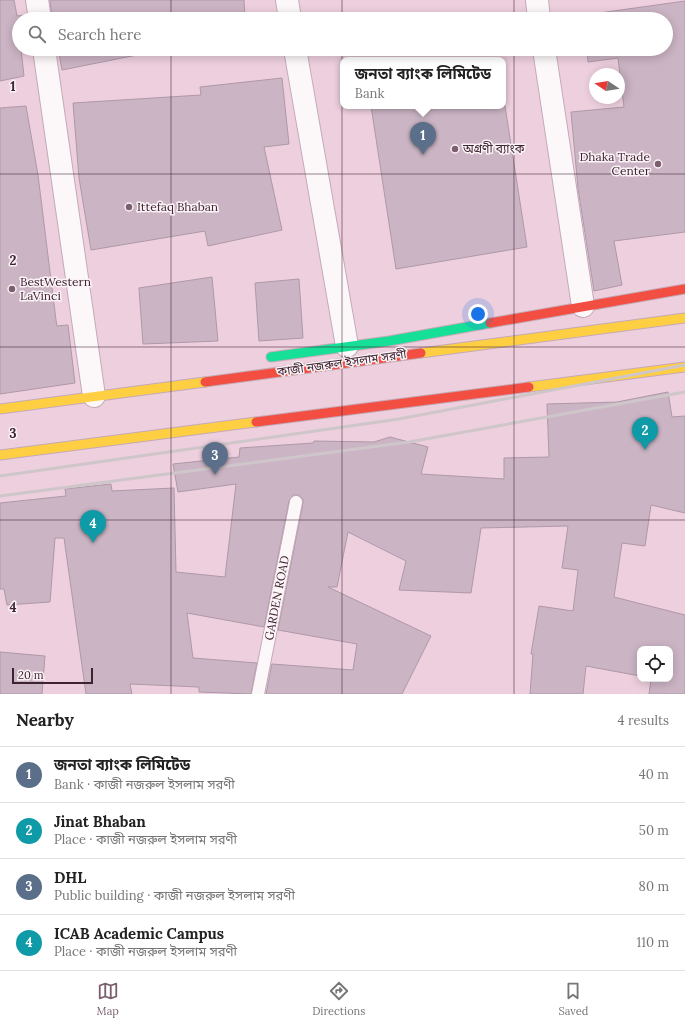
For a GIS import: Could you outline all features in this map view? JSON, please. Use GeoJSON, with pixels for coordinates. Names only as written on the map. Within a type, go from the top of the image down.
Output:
{"type":"FeatureCollection","features":[{"type":"Feature","properties":{"kind":"highway"},"geometry":{"type":"LineString","coordinates":[[262,359],[388,341],[583,306],[685,290]]}},
{"type":"Feature","properties":{"kind":"highway","name":"কাজী নজরুল ইসলাম সরণী"},"geometry":{"type":"LineString","coordinates":[[0,409],[103,390],[685,318]]}},
{"type":"Feature","properties":{"kind":"highway"},"geometry":{"type":"LineString","coordinates":[[0,455],[685,367]]}},
{"type":"Feature","properties":{"kind":"street"},"geometry":{"type":"LineString","coordinates":[[37,0],[39,12]]}},
{"type":"Feature","properties":{"kind":"street"},"geometry":{"type":"LineString","coordinates":[[286,0],[289,12]]}},
{"type":"Feature","properties":{"kind":"street"},"geometry":{"type":"LineString","coordinates":[[536,0],[538,12]]}},
{"type":"Feature","properties":{"kind":"street"},"geometry":{"type":"LineString","coordinates":[[45,56],[103,390]]}},
{"type":"Feature","properties":{"kind":"street"},"geometry":{"type":"LineString","coordinates":[[296,56],[347,346]]}},
{"type":"Feature","properties":{"kind":"street"},"geometry":{"type":"LineString","coordinates":[[545,56],[583,306]]}},
{"type":"Feature","properties":{"kind":"lane","name":"GARDEN ROAD"},"geometry":{"type":"LineString","coordinates":[[258,694],[296,502]]}},
{"type":"Feature","properties":{"kind":"building"},"geometry":{"type":"Polygon","coordinates":[[[0,0],[14,0],[16,12],[12,12],[12,56],[22,56],[24,76],[0,81],[0,0]]]}},
{"type":"Feature","properties":{"kind":"building"},"geometry":{"type":"Polygon","coordinates":[[[50,0],[244,0],[245,12],[51,12],[50,0]]]}},
{"type":"Feature","properties":{"kind":"building"},"geometry":{"type":"Polygon","coordinates":[[[685,1],[685,232],[614,241],[622,285],[594,291],[578,188],[571,112],[624,107],[625,68],[619,68],[618,58],[588,62],[588,56],[673,56],[673,12],[606,12],[685,1]]]}},
{"type":"Feature","properties":{"kind":"building"},"geometry":{"type":"Polygon","coordinates":[[[59,56],[132,56],[62,70],[59,56]]]}},
{"type":"Feature","properties":{"kind":"building"},"geometry":{"type":"Polygon","coordinates":[[[282,78],[289,144],[264,147],[282,230],[208,246],[205,231],[91,250],[79,178],[73,103],[201,95],[200,87],[282,78]]]}},
{"type":"Feature","properties":{"kind":"building"},"geometry":{"type":"Polygon","coordinates":[[[26,106],[38,175],[57,326],[68,325],[75,383],[0,394],[0,108],[26,106]]]}},
{"type":"Feature","properties":{"kind":"building"},"geometry":{"type":"Polygon","coordinates":[[[371,109],[505,109],[527,247],[396,269],[371,109]]]}},
{"type":"Feature","properties":{"kind":"building"},"geometry":{"type":"Polygon","coordinates":[[[212,277],[218,341],[143,344],[139,288],[212,277]]]}},
{"type":"Feature","properties":{"kind":"building"},"geometry":{"type":"Polygon","coordinates":[[[299,279],[303,338],[259,341],[255,283],[299,279]]]}},
{"type":"Feature","properties":{"kind":"building"},"geometry":{"type":"Polygon","coordinates":[[[668,392],[672,417],[685,416],[685,513],[651,505],[645,546],[622,543],[614,597],[685,615],[685,694],[649,694],[651,682],[673,682],[673,646],[637,646],[637,675],[586,666],[583,694],[530,694],[533,654],[531,654],[539,606],[573,611],[578,570],[562,568],[568,526],[481,528],[471,593],[399,590],[406,561],[348,532],[337,587],[328,587],[431,636],[402,694],[266,694],[272,664],[353,670],[357,644],[278,630],[303,503],[303,499],[298,495],[293,495],[289,501],[264,627],[187,613],[193,658],[257,663],[251,694],[199,692],[199,687],[130,684],[132,694],[86,694],[64,538],[55,538],[50,602],[7,605],[4,589],[0,589],[0,503],[66,496],[65,489],[111,484],[112,491],[174,488],[176,572],[225,577],[236,484],[178,492],[173,464],[239,457],[240,448],[313,443],[314,441],[374,442],[390,437],[428,447],[421,474],[504,479],[504,458],[549,457],[547,404],[617,402],[668,392]]]}},
{"type":"Feature","properties":{"kind":"building"},"geometry":{"type":"Polygon","coordinates":[[[0,652],[45,656],[42,694],[0,694],[0,652]]]}},
{"type":"Feature","properties":{"kind":"railway"},"geometry":{"type":"LineString","coordinates":[[0,476],[399,419],[685,365]]}},
{"type":"Feature","properties":{"kind":"railway"},"geometry":{"type":"LineString","coordinates":[[0,496],[409,442],[685,392]]}},
{"type":"Feature","properties":{"kind":"traffic: fast"},"geometry":{"type":"LineString","coordinates":[[271,357],[389,341],[490,323]]}},
{"type":"Feature","properties":{"kind":"traffic: slow"},"geometry":{"type":"LineString","coordinates":[[421,353],[685,318]]}},
{"type":"Feature","properties":{"kind":"traffic: slow"},"geometry":{"type":"LineString","coordinates":[[529,387],[685,367]]}},
{"type":"Feature","properties":{"kind":"traffic: slow"},"geometry":{"type":"LineString","coordinates":[[0,409],[205,382]]}},
{"type":"Feature","properties":{"kind":"traffic: slow"},"geometry":{"type":"LineString","coordinates":[[0,455],[256,422]]}},
{"type":"Feature","properties":{"kind":"traffic: jam"},"geometry":{"type":"LineString","coordinates":[[490,323],[685,289]]}},
{"type":"Feature","properties":{"kind":"traffic: jam"},"geometry":{"type":"LineString","coordinates":[[205,382],[421,353]]}},
{"type":"Feature","properties":{"kind":"traffic: jam"},"geometry":{"type":"LineString","coordinates":[[256,422],[529,387]]}},
{"type":"Feature","properties":{"kind":"place","name":"অগ্রণী ব্যাংক"},"geometry":{"type":"Point","coordinates":[455,149]}},
{"type":"Feature","properties":{"kind":"place","name":"জনতা ব্যাংক লিমিটেড"},"geometry":{"type":"Point","coordinates":[423,155]}},
{"type":"Feature","properties":{"kind":"place","name":"Dhaka Trade Center"},"geometry":{"type":"Point","coordinates":[658,164]}},
{"type":"Feature","properties":{"kind":"place","name":"Ittefaq Bhaban"},"geometry":{"type":"Point","coordinates":[129,207]}},
{"type":"Feature","properties":{"kind":"place","name":"BestWestern LaVinci"},"geometry":{"type":"Point","coordinates":[12,289]}},
{"type":"Feature","properties":{"kind":"place","name":"Jinat Bhaban"},"geometry":{"type":"Point","coordinates":[645,450]}},
{"type":"Feature","properties":{"kind":"place","name":"DHL"},"geometry":{"type":"Point","coordinates":[215,475]}},
{"type":"Feature","properties":{"kind":"place","name":"ICAB Academic Campus"},"geometry":{"type":"Point","coordinates":[93,543]}}]}
